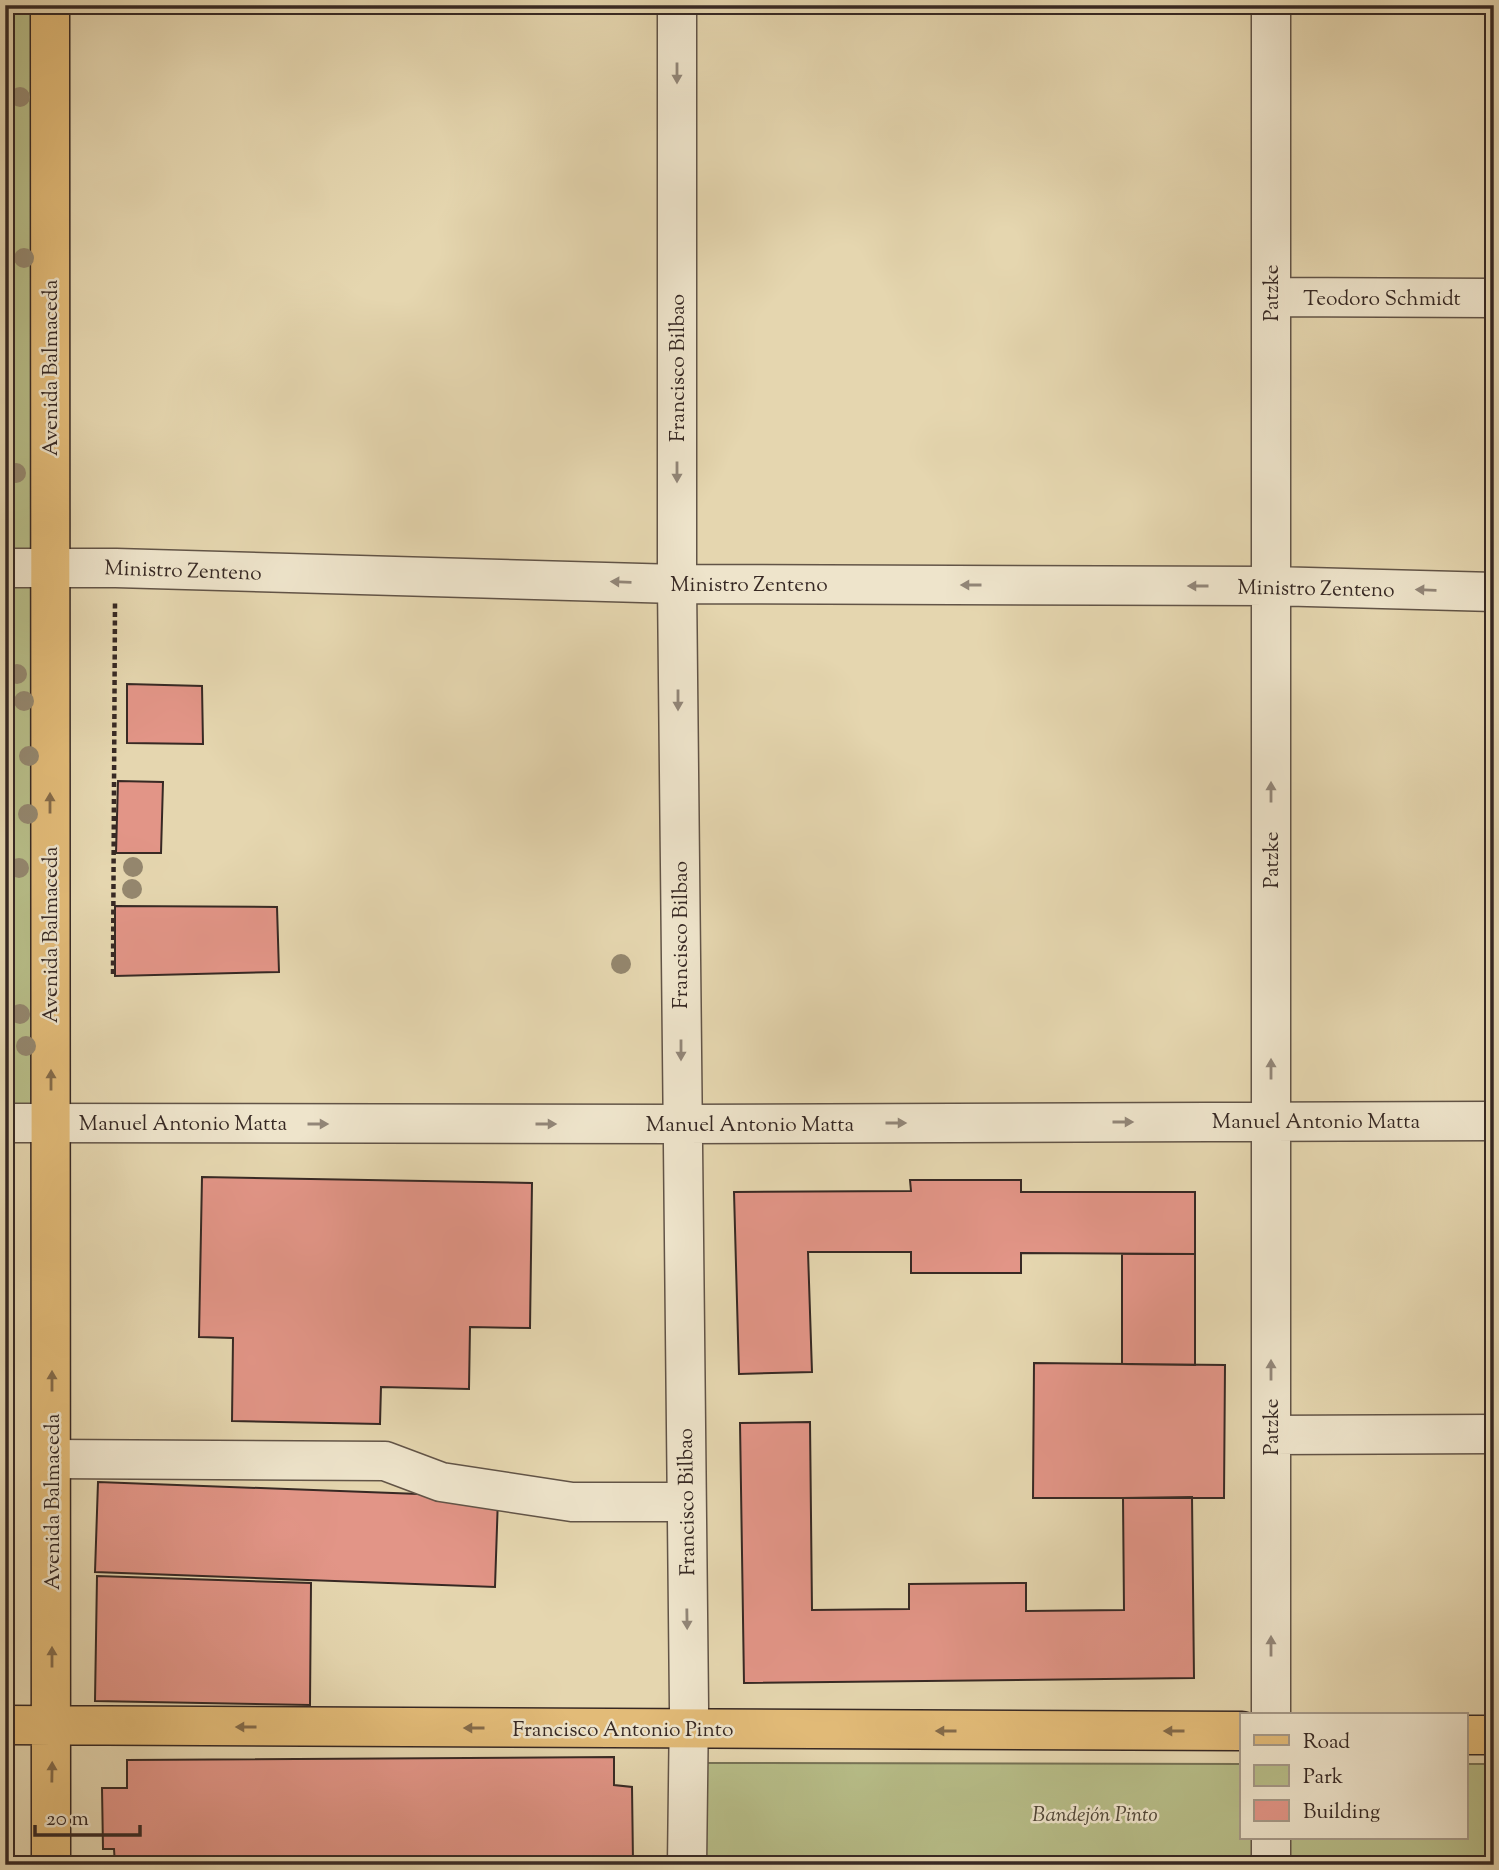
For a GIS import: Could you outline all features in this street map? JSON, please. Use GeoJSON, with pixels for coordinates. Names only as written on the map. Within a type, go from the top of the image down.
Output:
{"type":"FeatureCollection","features":[{"type":"Feature","properties":{"kind":"main road","name":"Avenida Balmaceda"},"geometry":{"type":"LineString","coordinates":[[50,5],[51,1865]]}},
{"type":"Feature","properties":{"kind":"main road","name":"Francisco Antonio Pinto"},"geometry":{"type":"LineString","coordinates":[[5,1725],[1240,1731]]}},
{"type":"Feature","properties":{"kind":"main road"},"geometry":{"type":"LineString","coordinates":[[1468,1735],[1494,1735]]}},
{"type":"Feature","properties":{"kind":"street","name":"Francisco Bilbao"},"geometry":{"type":"LineString","coordinates":[[677,5],[677,584],[687,1865]]}},
{"type":"Feature","properties":{"kind":"street","name":"Patzke"},"geometry":{"type":"LineString","coordinates":[[1271,5],[1271,1713]]}},
{"type":"Feature","properties":{"kind":"street","name":"Teodoro Schmidt"},"geometry":{"type":"LineString","coordinates":[[1271,297],[1494,298]]}},
{"type":"Feature","properties":{"kind":"street","name":"Ministro Zenteno"},"geometry":{"type":"LineString","coordinates":[[5,568],[116,568],[677,584],[1271,586],[1494,592]]}},
{"type":"Feature","properties":{"kind":"street","name":"Manuel Antonio Matta"},"geometry":{"type":"LineString","coordinates":[[5,1123],[1494,1121]]}},
{"type":"Feature","properties":{"kind":"street"},"geometry":{"type":"LineString","coordinates":[[1271,1435],[1494,1434]]}},
{"type":"Feature","properties":{"kind":"street"},"geometry":{"type":"LineString","coordinates":[[52,1459],[386,1461],[441,1482],[572,1502],[685,1502]]}},
{"type":"Feature","properties":{"kind":"street"},"geometry":{"type":"LineString","coordinates":[[1271,1839],[1271,1865]]}},
{"type":"Feature","properties":{"kind":"path"},"geometry":{"type":"LineString","coordinates":[[113,974],[116,568]]}},
{"type":"Feature","properties":{"kind":"green space"},"geometry":{"type":"Polygon","coordinates":[[[5,5],[35,5],[34,552],[5,552],[5,5]]]}},
{"type":"Feature","properties":{"kind":"green space"},"geometry":{"type":"Polygon","coordinates":[[[5,586],[32,586],[33,1107],[5,1106],[5,586]]]}},
{"type":"Feature","properties":{"kind":"green space","name":"Bandejón Pinto"},"geometry":{"type":"Polygon","coordinates":[[[699,1763],[1240,1764],[1240,1839],[1468,1839],[1468,1764],[1494,1764],[1494,1865],[697,1865],[699,1763]]]}},
{"type":"Feature","properties":{"kind":"building"},"geometry":{"type":"Polygon","coordinates":[[[127,684],[202,686],[203,744],[127,743],[127,684]]]}},
{"type":"Feature","properties":{"kind":"building"},"geometry":{"type":"Polygon","coordinates":[[[118,781],[163,782],[161,853],[116,853],[118,781]]]}},
{"type":"Feature","properties":{"kind":"building"},"geometry":{"type":"Polygon","coordinates":[[[115,906],[277,907],[279,972],[115,976],[115,906]]]}},
{"type":"Feature","properties":{"kind":"building"},"geometry":{"type":"Polygon","coordinates":[[[202,1177],[532,1183],[530,1328],[470,1327],[469,1389],[381,1387],[380,1424],[232,1421],[233,1338],[199,1337],[202,1177]]]}},
{"type":"Feature","properties":{"kind":"building"},"geometry":{"type":"Polygon","coordinates":[[[910,1180],[1021,1180],[1021,1192],[1195,1192],[1195,1254],[1021,1253],[1021,1273],[911,1273],[911,1252],[808,1252],[812,1372],[739,1374],[734,1192],[911,1191],[910,1180]]]}},
{"type":"Feature","properties":{"kind":"building"},"geometry":{"type":"Polygon","coordinates":[[[1122,1254],[1195,1254],[1195,1365],[1122,1364],[1122,1254]]]}},
{"type":"Feature","properties":{"kind":"building"},"geometry":{"type":"Polygon","coordinates":[[[1034,1363],[1225,1365],[1224,1498],[1033,1498],[1034,1363]]]}},
{"type":"Feature","properties":{"kind":"building"},"geometry":{"type":"Polygon","coordinates":[[[810,1422],[812,1610],[909,1609],[909,1584],[1026,1583],[1026,1611],[1124,1610],[1123,1498],[1192,1497],[1194,1678],[744,1683],[740,1423],[810,1422]]]}},
{"type":"Feature","properties":{"kind":"building"},"geometry":{"type":"Polygon","coordinates":[[[98,1482],[498,1497],[495,1587],[95,1572],[98,1482]]]}},
{"type":"Feature","properties":{"kind":"building"},"geometry":{"type":"Polygon","coordinates":[[[97,1576],[311,1583],[310,1705],[95,1701],[97,1576]]]}},
{"type":"Feature","properties":{"kind":"building"},"geometry":{"type":"Polygon","coordinates":[[[614,1757],[614,1785],[632,1787],[633,1862],[613,1859],[613,1865],[115,1865],[114,1849],[103,1849],[102,1788],[127,1788],[127,1760],[614,1757]]]}}]}
